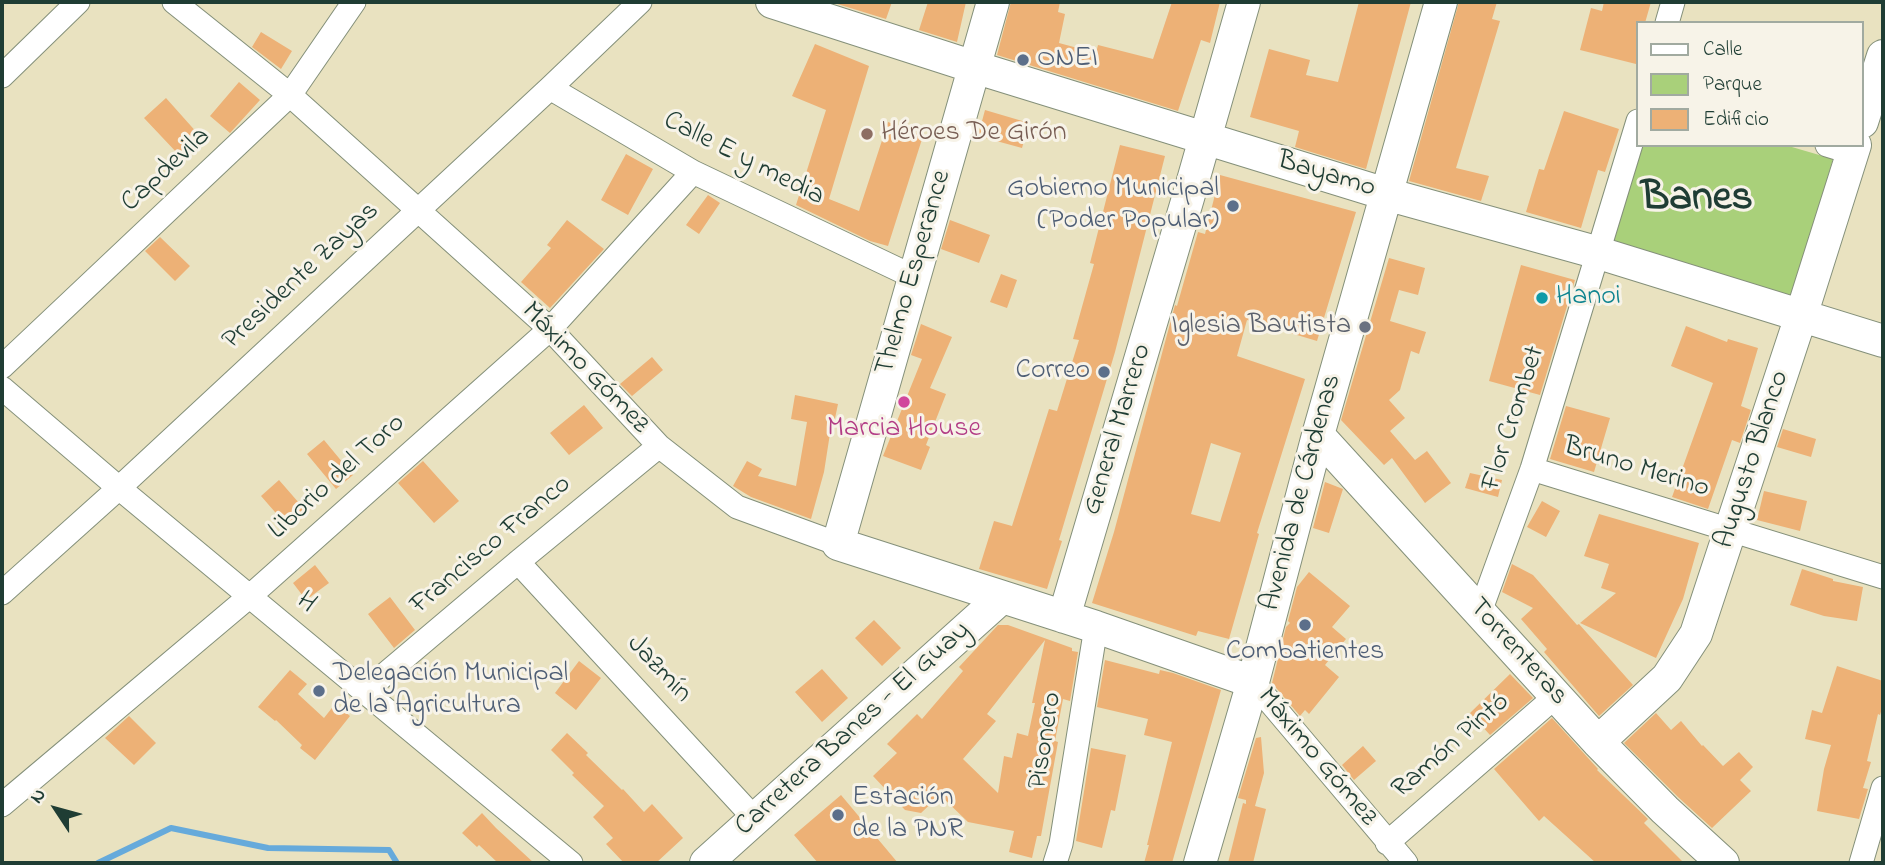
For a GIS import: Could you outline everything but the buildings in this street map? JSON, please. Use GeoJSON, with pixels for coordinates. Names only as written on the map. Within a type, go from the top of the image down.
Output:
{"type":"FeatureCollection","features":[{"type":"Feature","properties":{"kind":"main road","name":"Bayamo"},"geometry":{"type":"LineString","coordinates":[[772,2],[1386,194],[1599,253],[1883,341]]}},
{"type":"Feature","properties":{"kind":"main road","name":"Thelmo Esperance"},"geometry":{"type":"LineString","coordinates":[[838,544],[993,2]]}},
{"type":"Feature","properties":{"kind":"main road","name":"General Marrero"},"geometry":{"type":"LineString","coordinates":[[1064,617],[1244,2]]}},
{"type":"Feature","properties":{"kind":"main road","name":"Avenida de Cárdenas"},"geometry":{"type":"LineString","coordinates":[[1199,863],[1253,682],[1318,435],[1441,2]]}},
{"type":"Feature","properties":{"kind":"main road"},"geometry":{"type":"LineString","coordinates":[[1864,116],[1883,56]]}},
{"type":"Feature","properties":{"kind":"main road","name":"Augusto Blanco"},"geometry":{"type":"LineString","coordinates":[[1598,742],[1667,678],[1696,634],[1801,316],[1845,148]]}},
{"type":"Feature","properties":{"kind":"main road","name":"Torrenteras"},"geometry":{"type":"LineString","coordinates":[[1318,435],[1598,742],[1665,810],[1723,863]]}},
{"type":"Feature","properties":{"kind":"main road","name":"Máximo Gómez"},"geometry":{"type":"LineString","coordinates":[[838,544],[1096,627],[1253,682]]}},
{"type":"Feature","properties":{"kind":"main road","name":"Carretera Banes - El Guay"},"geometry":{"type":"LineString","coordinates":[[706,863],[1002,597]]}},
{"type":"Feature","properties":{"kind":"street"},"geometry":{"type":"LineString","coordinates":[[2,76],[78,2]]}},
{"type":"Feature","properties":{"kind":"street","name":"Máximo Gómez"},"geometry":{"type":"LineString","coordinates":[[174,2],[290,95],[550,329],[659,446],[737,507],[838,544]]}},
{"type":"Feature","properties":{"kind":"street","name":"Capdevila"},"geometry":{"type":"LineString","coordinates":[[2,368],[290,95],[354,2]]}},
{"type":"Feature","properties":{"kind":"street","name":"Presidente Zayas"},"geometry":{"type":"LineString","coordinates":[[2,593],[550,89],[640,2]]}},
{"type":"Feature","properties":{"kind":"street"},"geometry":{"type":"LineString","coordinates":[[1668,21],[1673,2]]}},
{"type":"Feature","properties":{"kind":"street","name":"Calle E y media"},"geometry":{"type":"LineString","coordinates":[[550,89],[693,173],[914,277]]}},
{"type":"Feature","properties":{"kind":"street","name":"Flor Crombet"},"geometry":{"type":"LineString","coordinates":[[1480,612],[1532,469],[1636,128]]}},
{"type":"Feature","properties":{"kind":"street","name":"Liborio del Toro"},"geometry":{"type":"LineString","coordinates":[[2,805],[250,596],[550,329],[693,173]]}},
{"type":"Feature","properties":{"kind":"street","name":"H"},"geometry":{"type":"LineString","coordinates":[[2,388],[571,863]]}},
{"type":"Feature","properties":{"kind":"street","name":"Francisco Franco"},"geometry":{"type":"LineString","coordinates":[[364,692],[659,446]]}},
{"type":"Feature","properties":{"kind":"street","name":"Bruno Merino"},"geometry":{"type":"LineString","coordinates":[[1532,469],[1883,577]]}},
{"type":"Feature","properties":{"kind":"street","name":"Jazmín"},"geometry":{"type":"LineString","coordinates":[[518,562],[754,818]]}},
{"type":"Feature","properties":{"kind":"street","name":"Pisonero"},"geometry":{"type":"LineString","coordinates":[[1055,863],[1096,627]]}},
{"type":"Feature","properties":{"kind":"street","name":"Máximo Gómez"},"geometry":{"type":"LineString","coordinates":[[1253,682],[1406,863]]}},
{"type":"Feature","properties":{"kind":"street","name":"Ramón Pintó"},"geometry":{"type":"LineString","coordinates":[[1387,843],[1556,696]]}},
{"type":"Feature","properties":{"kind":"street"},"geometry":{"type":"LineString","coordinates":[[1861,863],[1883,788]]}},
{"type":"Feature","properties":{"kind":"green space"},"geometry":{"type":"Polygon","coordinates":[[[1640,147],[1792,147],[1833,159],[1790,305],[1609,252],[1640,147]]]}},
{"type":"Feature","properties":{"kind":"waterway"},"geometry":{"type":"LineString","coordinates":[[98,863],[171,828],[268,848],[389,850],[397,863]]}},
{"type":"Feature","properties":{"kind":"place","name":"ONEI"},"geometry":{"type":"Point","coordinates":[1023,60]}},
{"type":"Feature","properties":{"kind":"place","name":"Héroes De Girón"},"geometry":{"type":"Point","coordinates":[867,134]}},
{"type":"Feature","properties":{"kind":"place","name":"Gobierno Municipal (Poder Popular)"},"geometry":{"type":"Point","coordinates":[1233,206]}},
{"type":"Feature","properties":{"kind":"place","name":"Hanoi"},"geometry":{"type":"Point","coordinates":[1542,298]}},
{"type":"Feature","properties":{"kind":"place","name":"Iglesia Bautista"},"geometry":{"type":"Point","coordinates":[1365,327]}},
{"type":"Feature","properties":{"kind":"place","name":"Correo"},"geometry":{"type":"Point","coordinates":[1104,372]}},
{"type":"Feature","properties":{"kind":"place","name":"Marcia House"},"geometry":{"type":"Point","coordinates":[904,402]}},
{"type":"Feature","properties":{"kind":"place","name":"Combatientes"},"geometry":{"type":"Point","coordinates":[1305,625]}},
{"type":"Feature","properties":{"kind":"place","name":"Delegación Municipal de la Agricultura"},"geometry":{"type":"Point","coordinates":[319,691]}},
{"type":"Feature","properties":{"kind":"place","name":"Estación de la PNR"},"geometry":{"type":"Point","coordinates":[838,815]}},
{"type":"Feature","properties":{"kind":"district","name":"Banes"},"geometry":{"type":"Point","coordinates":[1697,201]}}]}
